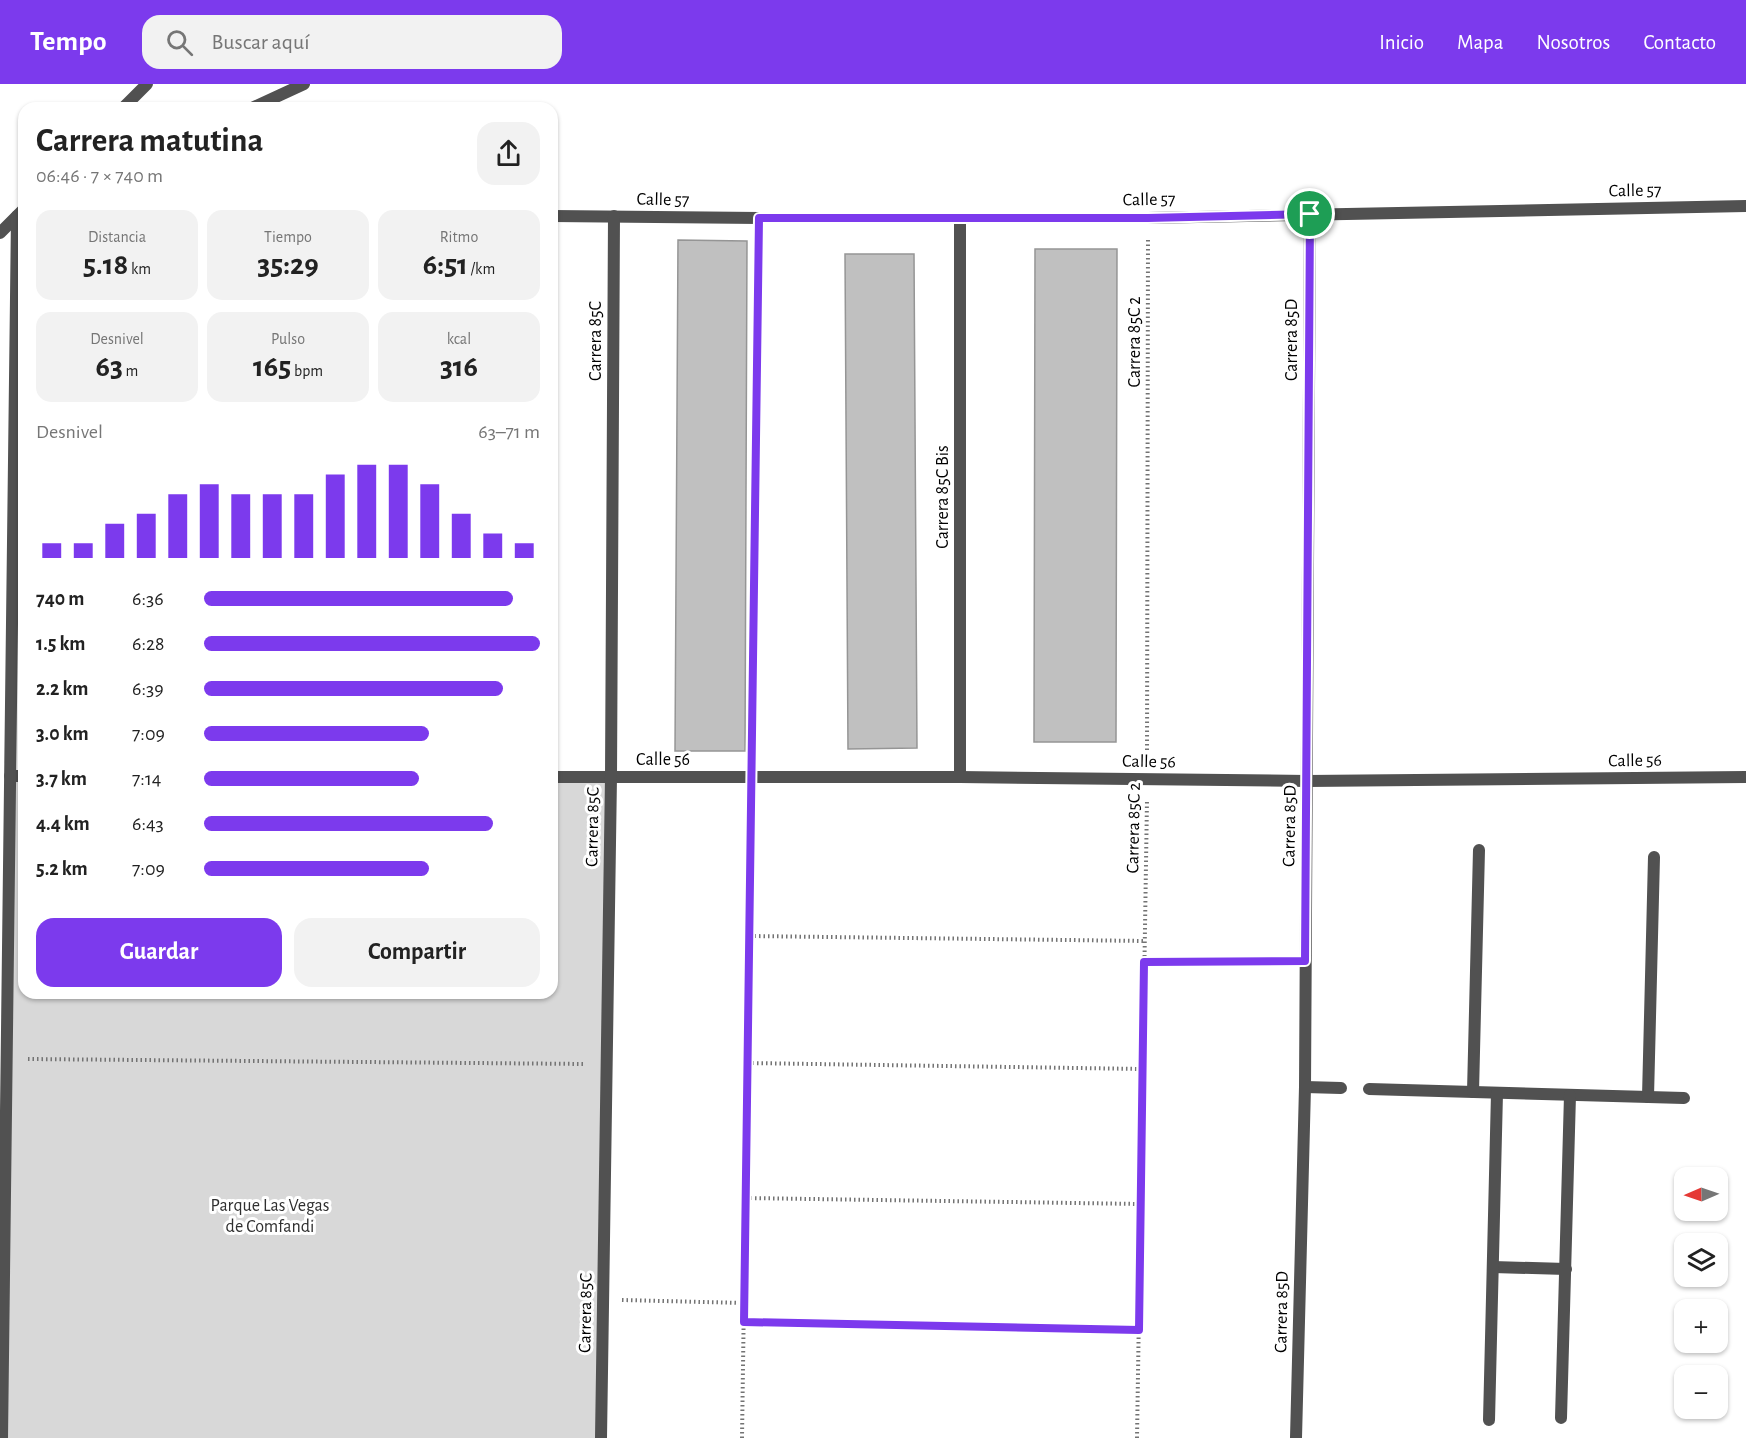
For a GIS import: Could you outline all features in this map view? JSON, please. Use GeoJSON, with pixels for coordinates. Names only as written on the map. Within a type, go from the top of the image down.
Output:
{"type":"FeatureCollection","features":[{"type":"Feature","properties":{"kind":"street"},"geometry":{"type":"LineString","coordinates":[[129,102],[147,84]]}},
{"type":"Feature","properties":{"kind":"street"},"geometry":{"type":"LineString","coordinates":[[265,102],[304,84]]}},
{"type":"Feature","properties":{"kind":"street","name":"Calle 57"},"geometry":{"type":"LineString","coordinates":[[558,216],[1148,218],[1746,206]]}},
{"type":"Feature","properties":{"kind":"street","name":"Carrera 85D"},"geometry":{"type":"LineString","coordinates":[[1296,1438],[1305,1087],[1310,214]]}},
{"type":"Feature","properties":{"kind":"street","name":"Carrera 85C"},"geometry":{"type":"LineString","coordinates":[[601,1438],[611,777],[614,216]]}},
{"type":"Feature","properties":{"kind":"street"},"geometry":{"type":"LineString","coordinates":[[0,233],[18,217]]}},
{"type":"Feature","properties":{"kind":"street","name":"Carrera 85C Bis"},"geometry":{"type":"LineString","coordinates":[[960,218],[960,777]]}},
{"type":"Feature","properties":{"kind":"street"},"geometry":{"type":"LineString","coordinates":[[2,1438],[3,1087],[7,1058],[18,401]]}},
{"type":"Feature","properties":{"kind":"street"},"geometry":{"type":"LineString","coordinates":[[10,776],[18,776]]}},
{"type":"Feature","properties":{"kind":"street","name":"Calle 56"},"geometry":{"type":"LineString","coordinates":[[558,777],[960,777],[1307,781],[1746,777]]}},
{"type":"Feature","properties":{"kind":"street"},"geometry":{"type":"LineString","coordinates":[[1473,1092],[1479,850]]}},
{"type":"Feature","properties":{"kind":"street"},"geometry":{"type":"LineString","coordinates":[[1648,1097],[1654,857]]}},
{"type":"Feature","properties":{"kind":"street"},"geometry":{"type":"LineString","coordinates":[[1305,1087],[1341,1088]]}},
{"type":"Feature","properties":{"kind":"street"},"geometry":{"type":"LineString","coordinates":[[1369,1089],[1684,1098]]}},
{"type":"Feature","properties":{"kind":"street"},"geometry":{"type":"LineString","coordinates":[[1489,1420],[1497,1093]]}},
{"type":"Feature","properties":{"kind":"street"},"geometry":{"type":"LineString","coordinates":[[1561,1418],[1570,1095]]}},
{"type":"Feature","properties":{"kind":"street"},"geometry":{"type":"LineString","coordinates":[[1493,1267],[1566,1269]]}},
{"type":"Feature","properties":{"kind":"path"},"geometry":{"type":"LineString","coordinates":[[742,1438],[759,218]]}},
{"type":"Feature","properties":{"kind":"path","name":"Carrera 85C 2"},"geometry":{"type":"LineString","coordinates":[[1137,1438],[1147,779],[1148,218]]}},
{"type":"Feature","properties":{"kind":"path"},"geometry":{"type":"LineString","coordinates":[[750,936],[1145,941]]}},
{"type":"Feature","properties":{"kind":"path"},"geometry":{"type":"LineString","coordinates":[[1144,962],[1305,961]]}},
{"type":"Feature","properties":{"kind":"path"},"geometry":{"type":"LineString","coordinates":[[7,1058],[606,1064]]}},
{"type":"Feature","properties":{"kind":"path"},"geometry":{"type":"LineString","coordinates":[[748,1063],[1143,1069]]}},
{"type":"Feature","properties":{"kind":"path"},"geometry":{"type":"LineString","coordinates":[[746,1198],[1141,1204]]}},
{"type":"Feature","properties":{"kind":"path"},"geometry":{"type":"LineString","coordinates":[[603,1300],[744,1303]]}},
{"type":"Feature","properties":{"kind":"path"},"geometry":{"type":"LineString","coordinates":[[744,1322],[1139,1330]]}},
{"type":"Feature","properties":{"kind":"green space","name":"Parque Las Vegas de Comfandi"},"geometry":{"type":"Polygon","coordinates":[[[10,776],[18,776],[18,999],[558,999],[558,777],[611,777],[601,1438],[2,1438],[10,776]]]}},
{"type":"Feature","properties":{"kind":"building"},"geometry":{"type":"Polygon","coordinates":[[[678,240],[747,241],[745,751],[675,751],[678,240]]]}},
{"type":"Feature","properties":{"kind":"building"},"geometry":{"type":"Polygon","coordinates":[[[1035,249],[1117,249],[1116,742],[1034,742],[1035,249]]]}},
{"type":"Feature","properties":{"kind":"building"},"geometry":{"type":"Polygon","coordinates":[[[845,254],[914,254],[917,748],[848,749],[845,254]]]}},
{"type":"Feature","properties":{"kind":"route"},"geometry":{"type":"LineString","coordinates":[[1310,214],[1305,961],[1144,962],[1139,1330],[744,1322],[759,218],[1148,218],[1310,214]]}}]}
